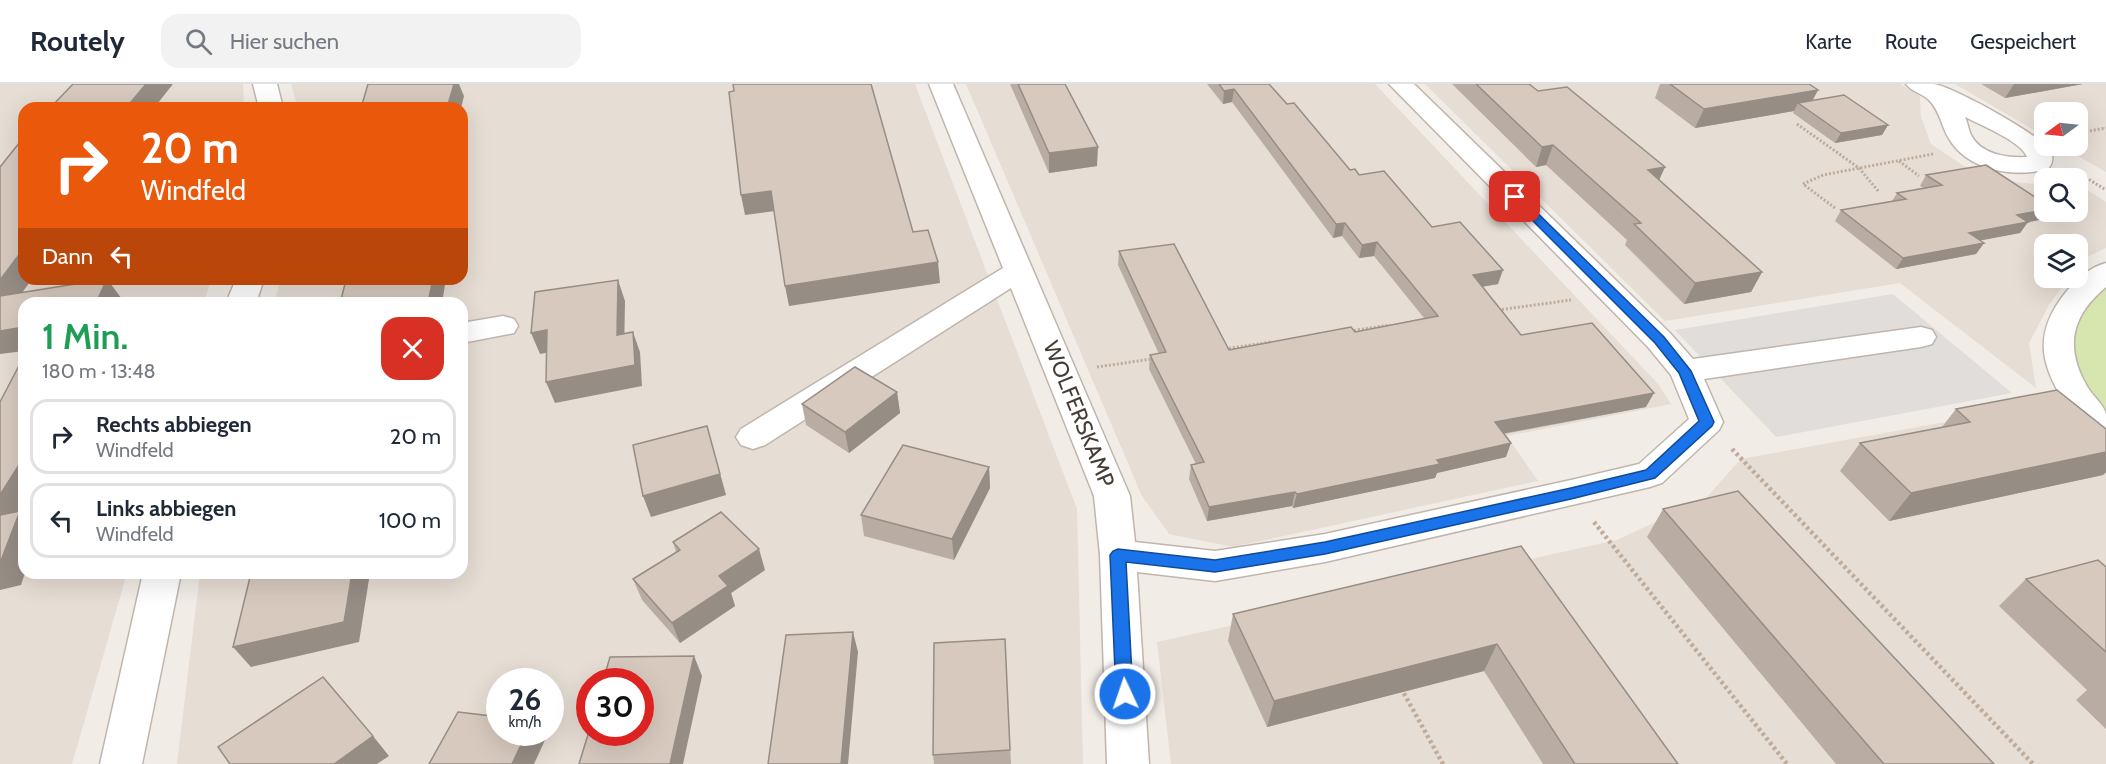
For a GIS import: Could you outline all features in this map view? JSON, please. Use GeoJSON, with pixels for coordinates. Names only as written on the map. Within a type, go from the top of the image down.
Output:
{"type":"FeatureCollection","features":[{"type":"Feature","properties":{"kind":"street"},"geometry":{"type":"LineString","coordinates":[[266,84],[270,102]]}},
{"type":"Feature","properties":{"kind":"street","name":"WOLFERSKAMP"},"geometry":{"type":"LineString","coordinates":[[941,84],[1112,496],[1118,555],[1128,764]]}},
{"type":"Feature","properties":{"kind":"street"},"geometry":{"type":"LineString","coordinates":[[1118,555],[1215,566],[1325,548],[1571,493],[1650,474],[1707,422],[1685,371],[1659,340],[1401,84]]}},
{"type":"Feature","properties":{"kind":"street"},"geometry":{"type":"LineString","coordinates":[[1928,90],[1997,124],[2037,149],[2041,156],[2038,164],[2017,167],[1989,161],[1969,147],[1960,136],[1955,121],[1928,90]]}},
{"type":"Feature","properties":{"kind":"street"},"geometry":{"type":"LineString","coordinates":[[753,436],[1020,270]]}},
{"type":"Feature","properties":{"kind":"street"},"geometry":{"type":"LineString","coordinates":[[2106,272],[2088,285],[2073,301],[2061,322],[2058,340],[2059,359],[2067,380],[2080,404],[2106,435]]}},
{"type":"Feature","properties":{"kind":"street"},"geometry":{"type":"LineString","coordinates":[[468,332],[503,326]]}},
{"type":"Feature","properties":{"kind":"street"},"geometry":{"type":"LineString","coordinates":[[1685,371],[1921,337]]}},
{"type":"Feature","properties":{"kind":"street"},"geometry":{"type":"LineString","coordinates":[[122,764],[161,579]]}},
{"type":"Feature","properties":{"kind":"path"},"geometry":{"type":"LineString","coordinates":[[1797,124],[1859,168],[1879,192]]}},
{"type":"Feature","properties":{"kind":"path"},"geometry":{"type":"LineString","coordinates":[[2088,131],[2106,128]]}},
{"type":"Feature","properties":{"kind":"path"},"geometry":{"type":"LineString","coordinates":[[1835,208],[1803,184],[1823,175],[1969,147]]}},
{"type":"Feature","properties":{"kind":"path"},"geometry":{"type":"LineString","coordinates":[[1899,160],[1919,176]]}},
{"type":"Feature","properties":{"kind":"path"},"geometry":{"type":"LineString","coordinates":[[1496,310],[1613,294]]}},
{"type":"Feature","properties":{"kind":"path"},"geometry":{"type":"LineString","coordinates":[[1343,332],[1402,324]]}},
{"type":"Feature","properties":{"kind":"path"},"geometry":{"type":"LineString","coordinates":[[1214,350],[1273,342]]}},
{"type":"Feature","properties":{"kind":"path"},"geometry":{"type":"LineString","coordinates":[[1062,372],[1156,358]]}},
{"type":"Feature","properties":{"kind":"path"},"geometry":{"type":"LineString","coordinates":[[1707,422],[2033,764]]}},
{"type":"Feature","properties":{"kind":"path"},"geometry":{"type":"LineString","coordinates":[[1571,493],[1787,764]]}},
{"type":"Feature","properties":{"kind":"path"},"geometry":{"type":"LineString","coordinates":[[1398,682],[1443,764]]}},
{"type":"Feature","properties":{"kind":"shaded area"},"geometry":{"type":"Polygon","coordinates":[[[0,84],[243,84],[244,102],[18,102],[18,285],[209,285],[206,297],[18,297],[18,579],[125,579],[72,764],[0,764],[0,84]]]}},
{"type":"Feature","properties":{"kind":"shaded area"},"geometry":{"type":"Polygon","coordinates":[[[291,84],[915,84],[1077,509],[1083,764],[177,764],[199,579],[468,579],[468,297],[276,297],[279,285],[468,285],[468,102],[296,102],[291,84]]]}},
{"type":"Feature","properties":{"kind":"shaded area"},"geometry":{"type":"Polygon","coordinates":[[[966,84],[1375,84],[1659,385],[1671,404],[1507,436],[1538,481],[1233,547],[1169,534],[1142,496],[966,84]]]}},
{"type":"Feature","properties":{"kind":"shaded area"},"geometry":{"type":"Polygon","coordinates":[[[1425,84],[1900,84],[1920,96],[1921,117],[1931,144],[1964,166],[2006,181],[2034,184],[2034,222],[2088,222],[2088,190],[2106,202],[2106,248],[2088,257],[2088,234],[2034,234],[2034,288],[2062,288],[2049,305],[2029,343],[2036,388],[1900,283],[1665,321],[1425,84]]]}},
{"type":"Feature","properties":{"kind":"shaded area"},"geometry":{"type":"Polygon","coordinates":[[[1955,84],[2106,84],[2106,172],[2078,156],[2088,156],[2088,102],[2034,102],[2034,130],[1955,84]]]}},
{"type":"Feature","properties":{"kind":"shaded area"},"geometry":{"type":"Polygon","coordinates":[[[1893,294],[2012,393],[1776,437],[1675,330],[1893,294]]]}},
{"type":"Feature","properties":{"kind":"shaded area"},"geometry":{"type":"Polygon","coordinates":[[[2050,403],[2106,468],[2106,764],[1171,764],[1157,642],[1617,540],[1705,499],[1741,459],[2050,403]]]}},
{"type":"Feature","properties":{"kind":"green space"},"geometry":{"type":"Polygon","coordinates":[[[2106,272],[2106,435],[2058,340],[2106,272]]]}},
{"type":"Feature","properties":{"kind":"building"},"geometry":{"type":"Polygon","coordinates":[[[73,84],[146,84],[131,102],[56,102],[73,84]]]}},
{"type":"Feature","properties":{"kind":"building"},"geometry":{"type":"Polygon","coordinates":[[[368,84],[454,84],[449,102],[363,102],[368,84]]]}},
{"type":"Feature","properties":{"kind":"building"},"geometry":{"type":"Polygon","coordinates":[[[733,84],[871,84],[913,232],[928,230],[938,262],[785,286],[771,191],[741,195],[729,92],[734,91],[733,84]]]}},
{"type":"Feature","properties":{"kind":"building"},"geometry":{"type":"Polygon","coordinates":[[[1018,84],[1065,84],[1098,147],[1049,153],[1018,84]]]}},
{"type":"Feature","properties":{"kind":"building"},"geometry":{"type":"Polygon","coordinates":[[[1219,84],[1269,84],[1287,104],[1294,103],[1350,170],[1355,169],[1359,175],[1384,171],[1432,227],[1460,222],[1503,270],[1473,275],[1521,335],[1592,323],[1654,393],[1495,422],[1511,443],[1437,460],[1440,464],[1297,494],[1295,492],[1209,507],[1191,465],[1204,462],[1150,355],[1166,352],[1119,251],[1174,244],[1229,350],[1351,327],[1355,332],[1438,316],[1377,242],[1362,245],[1345,223],[1336,224],[1234,89],[1224,91],[1219,84]]]}},
{"type":"Feature","properties":{"kind":"building"},"geometry":{"type":"Polygon","coordinates":[[[1476,84],[1529,84],[1538,91],[1567,87],[1665,167],[1648,170],[1762,272],[1695,283],[1634,224],[1641,223],[1553,145],[1542,147],[1476,84]]]}},
{"type":"Feature","properties":{"kind":"building"},"geometry":{"type":"Polygon","coordinates":[[[1670,84],[1809,84],[1818,90],[1704,109],[1670,84]]]}},
{"type":"Feature","properties":{"kind":"building"},"geometry":{"type":"Polygon","coordinates":[[[1844,95],[1888,125],[1841,133],[1798,103],[1844,95]]]}},
{"type":"Feature","properties":{"kind":"building"},"geometry":{"type":"Polygon","coordinates":[[[18,144],[18,256],[0,280],[0,167],[18,144]]]}},
{"type":"Feature","properties":{"kind":"building"},"geometry":{"type":"Polygon","coordinates":[[[1986,165],[2034,196],[2034,212],[2017,215],[2028,222],[1969,233],[1984,243],[1903,258],[1841,210],[1906,199],[1897,193],[1942,185],[1926,175],[1986,165]]]}},
{"type":"Feature","properties":{"kind":"building"},"geometry":{"type":"Polygon","coordinates":[[[618,280],[617,335],[633,332],[635,365],[546,382],[547,330],[531,333],[535,292],[618,280]]]}},
{"type":"Feature","properties":{"kind":"building"},"geometry":{"type":"Polygon","coordinates":[[[69,285],[104,285],[99,297],[18,297],[18,328],[0,331],[0,296],[69,285]]]}},
{"type":"Feature","properties":{"kind":"building"},"geometry":{"type":"Polygon","coordinates":[[[345,285],[432,285],[429,297],[342,297],[345,285]]]}},
{"type":"Feature","properties":{"kind":"building"},"geometry":{"type":"Polygon","coordinates":[[[855,367],[897,392],[845,432],[802,404],[855,367]]]}},
{"type":"Feature","properties":{"kind":"building"},"geometry":{"type":"Polygon","coordinates":[[[18,368],[18,466],[0,495],[0,402],[18,368]]]}},
{"type":"Feature","properties":{"kind":"building"},"geometry":{"type":"Polygon","coordinates":[[[2057,390],[2106,429],[2106,452],[1911,493],[1860,443],[1970,422],[1956,409],[2057,390]]]}},
{"type":"Feature","properties":{"kind":"building"},"geometry":{"type":"Polygon","coordinates":[[[707,426],[720,474],[643,496],[633,445],[707,426]]]}},
{"type":"Feature","properties":{"kind":"building"},"geometry":{"type":"Polygon","coordinates":[[[903,445],[989,467],[952,539],[861,515],[903,445]]]}},
{"type":"Feature","properties":{"kind":"building"},"geometry":{"type":"Polygon","coordinates":[[[1738,491],[1994,764],[1884,764],[1663,509],[1738,491]]]}},
{"type":"Feature","properties":{"kind":"building"},"geometry":{"type":"Polygon","coordinates":[[[18,511],[0,563],[0,515],[18,511]]]}},
{"type":"Feature","properties":{"kind":"building"},"geometry":{"type":"Polygon","coordinates":[[[721,512],[759,549],[719,576],[728,586],[672,623],[633,579],[680,550],[673,542],[721,512]]]}},
{"type":"Feature","properties":{"kind":"building"},"geometry":{"type":"Polygon","coordinates":[[[1521,546],[1678,764],[1575,764],[1497,644],[1274,701],[1233,614],[1521,546]]]}},
{"type":"Feature","properties":{"kind":"building"},"geometry":{"type":"Polygon","coordinates":[[[2098,560],[2106,567],[2106,652],[2026,579],[2098,560]]]}},
{"type":"Feature","properties":{"kind":"building"},"geometry":{"type":"Polygon","coordinates":[[[250,579],[351,579],[344,622],[233,647],[250,579]]]}},
{"type":"Feature","properties":{"kind":"building"},"geometry":{"type":"Polygon","coordinates":[[[853,632],[841,764],[768,764],[786,635],[853,632]]]}},
{"type":"Feature","properties":{"kind":"building"},"geometry":{"type":"Polygon","coordinates":[[[1005,639],[1010,750],[933,755],[934,643],[1005,639]]]}},
{"type":"Feature","properties":{"kind":"building"},"geometry":{"type":"Polygon","coordinates":[[[694,656],[670,764],[579,764],[584,746],[654,746],[654,668],[607,668],[610,657],[694,656]]]}},
{"type":"Feature","properties":{"kind":"building"},"geometry":{"type":"Polygon","coordinates":[[[323,677],[373,736],[334,764],[230,764],[218,747],[323,677]]]}},
{"type":"Feature","properties":{"kind":"building"},"geometry":{"type":"Polygon","coordinates":[[[458,712],[486,715],[486,746],[520,746],[512,764],[429,764],[458,712]]]}},
{"type":"Feature","properties":{"kind":"route"},"geometry":{"type":"LineString","coordinates":[[1125,694],[1118,555],[1215,566],[1325,548],[1571,493],[1650,474],[1707,422],[1685,371],[1659,340],[1515,197]]}}]}
